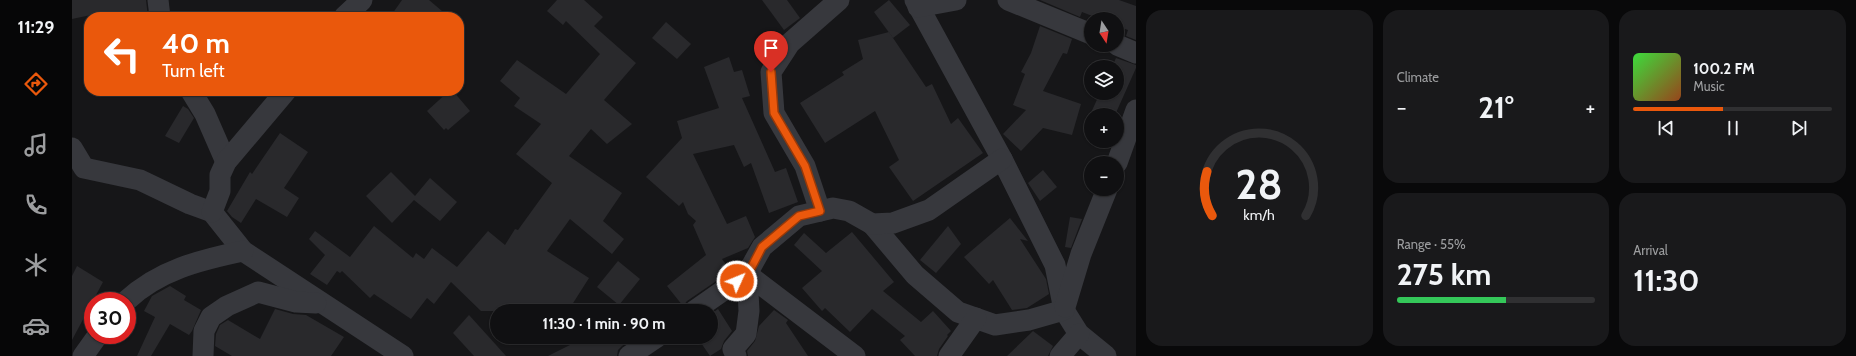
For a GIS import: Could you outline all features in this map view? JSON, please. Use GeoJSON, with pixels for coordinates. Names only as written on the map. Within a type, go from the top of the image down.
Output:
{"type":"FeatureCollection","features":[{"type":"Feature","properties":{"kind":"street"},"geometry":{"type":"LineString","coordinates":[[158,0],[159,12]]}},
{"type":"Feature","properties":{"kind":"street"},"geometry":{"type":"LineString","coordinates":[[349,12],[362,0]]}},
{"type":"Feature","properties":{"kind":"street"},"geometry":{"type":"LineString","coordinates":[[820,211],[805,166],[774,113],[771,72],[790,43],[839,0]]}},
{"type":"Feature","properties":{"kind":"street"},"geometry":{"type":"LineString","coordinates":[[956,0],[916,4],[1002,159],[1054,265],[1064,310],[1079,334],[1106,356]]}},
{"type":"Feature","properties":{"kind":"street"},"geometry":{"type":"LineString","coordinates":[[1008,0],[1084,31]]}},
{"type":"Feature","properties":{"kind":"street"},"geometry":{"type":"LineString","coordinates":[[1124,48],[1136,53]]}},
{"type":"Feature","properties":{"kind":"street"},"geometry":{"type":"LineString","coordinates":[[194,96],[206,114],[226,162]]}},
{"type":"Feature","properties":{"kind":"street"},"geometry":{"type":"LineString","coordinates":[[212,212],[220,191],[220,175],[226,162],[282,96]]}},
{"type":"Feature","properties":{"kind":"street"},"geometry":{"type":"LineString","coordinates":[[1120,156],[1136,110]]}},
{"type":"Feature","properties":{"kind":"street"},"geometry":{"type":"LineString","coordinates":[[72,148],[84,168],[140,180],[190,204],[212,212],[243,251],[403,356]]}},
{"type":"Feature","properties":{"kind":"street"},"geometry":{"type":"LineString","coordinates":[[872,224],[893,224],[929,210],[1002,159]]}},
{"type":"Feature","properties":{"kind":"street"},"geometry":{"type":"LineString","coordinates":[[1064,310],[1081,254],[1103,196]]}},
{"type":"Feature","properties":{"kind":"street"},"geometry":{"type":"LineString","coordinates":[[704,304],[748,274],[762,247],[799,216],[834,208],[849,211],[872,224],[915,275],[958,312],[995,325],[1029,320],[1064,310]]}},
{"type":"Feature","properties":{"kind":"street"},"geometry":{"type":"LineString","coordinates":[[135,292],[171,271],[207,259],[243,251]]}},
{"type":"Feature","properties":{"kind":"street"},"geometry":{"type":"LineString","coordinates":[[736,356],[733,348],[746,334],[749,311],[748,274]]}},
{"type":"Feature","properties":{"kind":"street"},"geometry":{"type":"LineString","coordinates":[[748,274],[855,356]]}},
{"type":"Feature","properties":{"kind":"street"},"geometry":{"type":"LineString","coordinates":[[203,356],[204,331],[211,317],[227,306],[258,292],[296,302],[322,304]]}},
{"type":"Feature","properties":{"kind":"street"},"geometry":{"type":"LineString","coordinates":[[949,356],[976,318]]}},
{"type":"Feature","properties":{"kind":"street"},"geometry":{"type":"LineString","coordinates":[[1060,356],[1079,334]]}},
{"type":"Feature","properties":{"kind":"street"},"geometry":{"type":"LineString","coordinates":[[83,356],[92,344]]}},
{"type":"Feature","properties":{"kind":"street"},"geometry":{"type":"LineString","coordinates":[[629,356],[647,344]]}},
{"type":"Feature","properties":{"kind":"building"},"geometry":{"type":"Polygon","coordinates":[[[72,0],[146,0],[147,12],[84,12],[84,16],[72,19],[72,0]]]}},
{"type":"Feature","properties":{"kind":"building"},"geometry":{"type":"Polygon","coordinates":[[[402,0],[429,0],[443,12],[394,12],[402,0]]]}},
{"type":"Feature","properties":{"kind":"building"},"geometry":{"type":"Polygon","coordinates":[[[557,0],[584,0],[603,17],[594,26],[636,63],[604,100],[632,124],[607,144],[591,129],[569,156],[622,193],[603,221],[624,239],[612,254],[570,219],[547,251],[589,278],[572,304],[490,304],[490,311],[481,311],[451,282],[434,304],[427,298],[411,319],[374,294],[370,298],[342,271],[340,273],[337,271],[327,285],[310,274],[325,255],[309,239],[315,231],[350,257],[374,226],[413,258],[416,253],[424,259],[432,248],[457,267],[488,231],[505,245],[515,229],[518,230],[552,183],[516,154],[541,124],[514,106],[520,98],[500,81],[517,60],[566,94],[600,54],[566,21],[563,25],[547,11],[557,0]]]}},
{"type":"Feature","properties":{"kind":"building"},"geometry":{"type":"Polygon","coordinates":[[[762,0],[787,0],[800,18],[784,30],[762,0]]]}},
{"type":"Feature","properties":{"kind":"building"},"geometry":{"type":"Polygon","coordinates":[[[889,0],[910,25],[893,38],[874,12],[889,0]]]}},
{"type":"Feature","properties":{"kind":"building"},"geometry":{"type":"Polygon","coordinates":[[[1040,0],[1119,0],[1136,6],[1136,40],[1126,36],[1128,30],[1124,29],[1124,12],[1082,12],[1080,17],[1040,0]]]}},
{"type":"Feature","properties":{"kind":"building"},"geometry":{"type":"Polygon","coordinates":[[[666,22],[691,44],[677,59],[652,38],[666,22]]]}},
{"type":"Feature","properties":{"kind":"building"},"geometry":{"type":"Polygon","coordinates":[[[1040,26],[1072,39],[1067,54],[1063,53],[1043,91],[1081,104],[1072,135],[1043,128],[1021,151],[1003,134],[1026,110],[1013,105],[1025,74],[1021,72],[1031,53],[1040,26]]]}},
{"type":"Feature","properties":{"kind":"building"},"geometry":{"type":"Polygon","coordinates":[[[889,32],[926,87],[932,84],[951,124],[958,118],[983,153],[913,201],[889,167],[899,160],[875,111],[825,143],[800,103],[844,75],[842,72],[863,59],[858,40],[889,32]]]}},
{"type":"Feature","properties":{"kind":"building"},"geometry":{"type":"Polygon","coordinates":[[[729,57],[734,72],[742,70],[750,96],[742,98],[775,172],[786,168],[798,202],[769,213],[751,163],[744,167],[734,145],[693,154],[727,224],[746,216],[755,237],[748,248],[722,259],[731,271],[685,304],[681,304],[667,286],[706,255],[693,225],[696,221],[688,214],[683,202],[679,206],[646,177],[682,138],[677,121],[719,108],[704,67],[729,57]]]}},
{"type":"Feature","properties":{"kind":"building"},"geometry":{"type":"Polygon","coordinates":[[[1124,61],[1136,65],[1124,95],[1124,61]]]}},
{"type":"Feature","properties":{"kind":"building"},"geometry":{"type":"Polygon","coordinates":[[[444,96],[457,96],[470,111],[448,130],[446,128],[444,130],[427,111],[444,96]]]}},
{"type":"Feature","properties":{"kind":"building"},"geometry":{"type":"Polygon","coordinates":[[[1097,100],[1122,100],[1118,108],[1093,108],[1097,100]]]}},
{"type":"Feature","properties":{"kind":"building"},"geometry":{"type":"Polygon","coordinates":[[[183,106],[188,109],[194,118],[179,143],[165,136],[183,106]]]}},
{"type":"Feature","properties":{"kind":"building"},"geometry":{"type":"Polygon","coordinates":[[[280,133],[308,152],[284,188],[299,198],[287,217],[256,199],[241,223],[232,217],[227,211],[250,172],[252,174],[280,133]]]}},
{"type":"Feature","properties":{"kind":"building"},"geometry":{"type":"Polygon","coordinates":[[[1043,170],[1057,187],[1040,201],[1028,183],[1043,170]]]}},
{"type":"Feature","properties":{"kind":"building"},"geometry":{"type":"Polygon","coordinates":[[[391,172],[415,196],[430,178],[457,202],[440,221],[414,200],[392,223],[366,196],[391,172]]]}},
{"type":"Feature","properties":{"kind":"building"},"geometry":{"type":"Polygon","coordinates":[[[1070,217],[1082,219],[1071,248],[1065,247],[1070,217]]]}},
{"type":"Feature","properties":{"kind":"building"},"geometry":{"type":"Polygon","coordinates":[[[1010,218],[1028,241],[1020,239],[1046,279],[1049,294],[1027,308],[1012,310],[993,280],[989,284],[964,257],[1010,218]]]}},
{"type":"Feature","properties":{"kind":"building"},"geometry":{"type":"Polygon","coordinates":[[[948,226],[961,244],[936,273],[920,260],[948,226]]]}},
{"type":"Feature","properties":{"kind":"building"},"geometry":{"type":"Polygon","coordinates":[[[852,232],[894,282],[883,291],[921,322],[933,311],[951,331],[939,349],[937,356],[915,356],[900,340],[905,336],[872,309],[850,332],[825,308],[822,311],[802,288],[822,271],[794,245],[804,233],[826,253],[852,232]]]}},
{"type":"Feature","properties":{"kind":"building"},"geometry":{"type":"Polygon","coordinates":[[[618,261],[640,279],[620,304],[618,304],[597,287],[618,261]]]}},
{"type":"Feature","properties":{"kind":"building"},"geometry":{"type":"Polygon","coordinates":[[[77,266],[103,282],[98,292],[84,292],[84,318],[72,340],[72,276],[77,266]]]}},
{"type":"Feature","properties":{"kind":"building"},"geometry":{"type":"Polygon","coordinates":[[[170,286],[186,296],[184,300],[201,310],[192,331],[189,335],[170,324],[151,356],[137,356],[155,317],[144,311],[152,296],[170,286]]]}},
{"type":"Feature","properties":{"kind":"building"},"geometry":{"type":"Polygon","coordinates":[[[275,309],[293,314],[306,315],[344,337],[331,356],[232,356],[215,346],[216,334],[220,325],[228,320],[260,339],[275,309]]]}},
{"type":"Feature","properties":{"kind":"building"},"geometry":{"type":"Polygon","coordinates":[[[718,309],[732,331],[724,341],[721,349],[710,356],[702,344],[718,344],[718,309]]]}},
{"type":"Feature","properties":{"kind":"building"},"geometry":{"type":"Polygon","coordinates":[[[774,310],[788,320],[786,323],[808,356],[748,356],[747,351],[755,341],[759,326],[774,310]]]}},
{"type":"Feature","properties":{"kind":"building"},"geometry":{"type":"Polygon","coordinates":[[[469,315],[490,338],[490,344],[495,344],[506,356],[474,356],[453,333],[469,315]]]}},
{"type":"Feature","properties":{"kind":"building"},"geometry":{"type":"Polygon","coordinates":[[[1033,331],[1053,346],[1048,356],[1007,356],[1033,331]]]}},
{"type":"Feature","properties":{"kind":"building"},"geometry":{"type":"Polygon","coordinates":[[[572,344],[625,344],[618,350],[617,356],[548,356],[572,344]]]}},
{"type":"Feature","properties":{"kind":"route"},"geometry":{"type":"LineString","coordinates":[[737,281],[748,274],[762,247],[799,216],[820,211],[805,166],[774,113],[771,72]]}}]}
